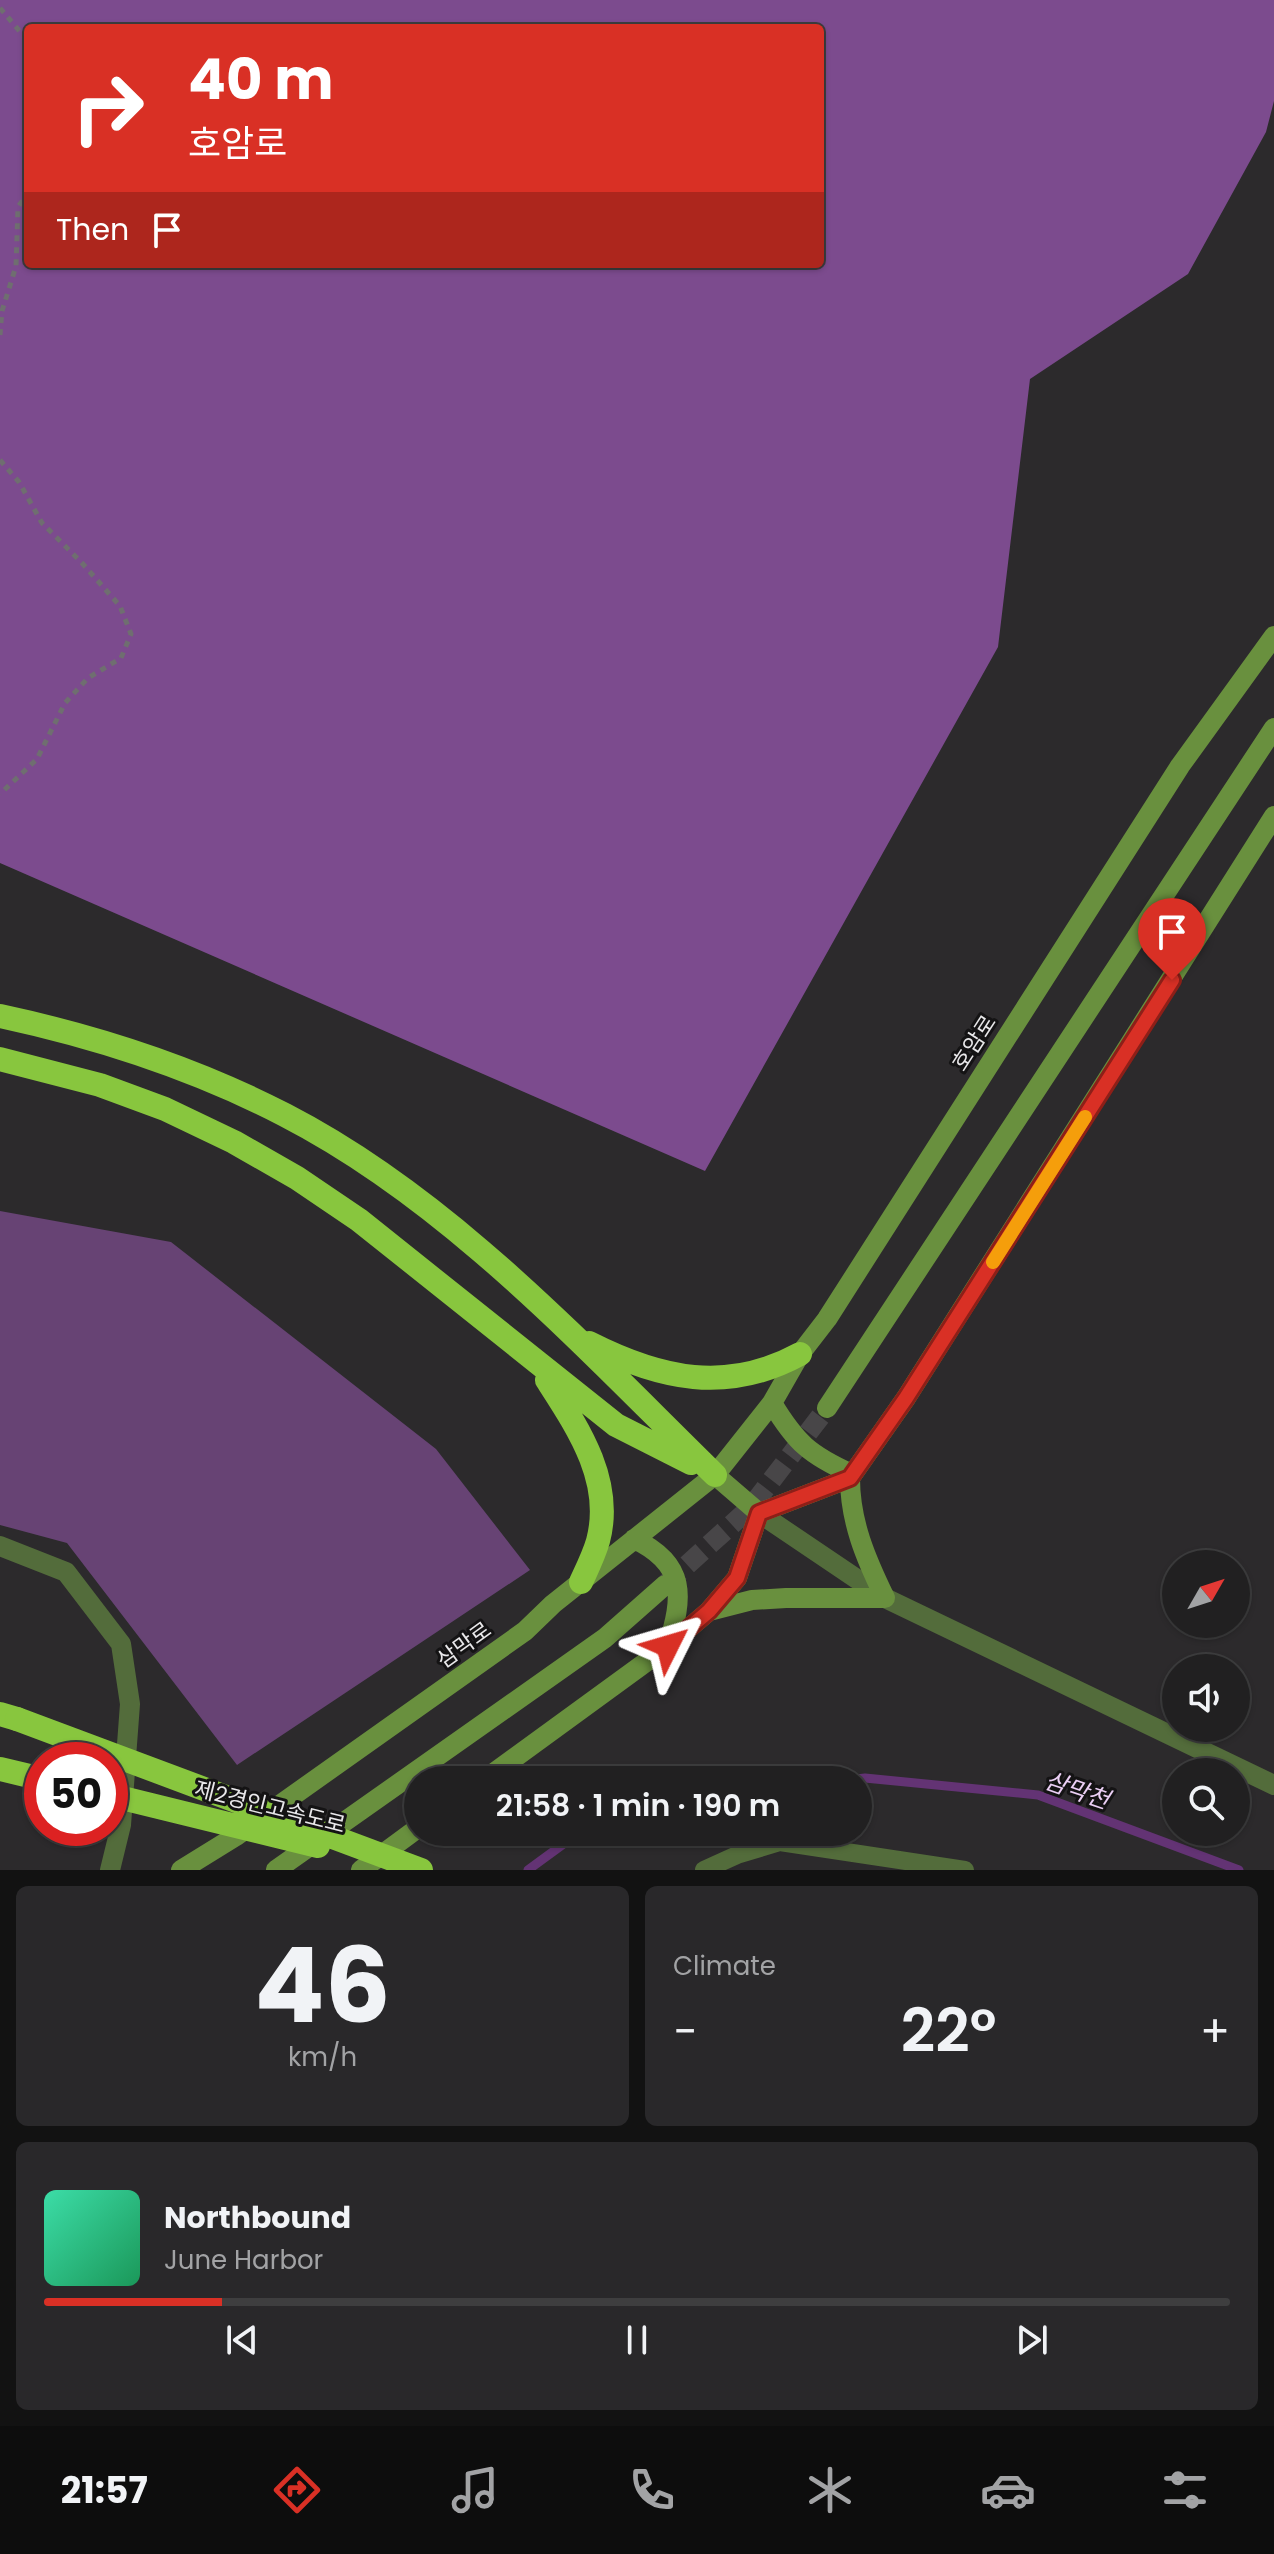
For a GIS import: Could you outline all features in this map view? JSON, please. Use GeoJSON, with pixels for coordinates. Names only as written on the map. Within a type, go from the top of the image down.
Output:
{"type":"FeatureCollection","features":[{"type":"Feature","properties":{"kind":"highway"},"geometry":{"type":"LineString","coordinates":[[0,1016],[67,1030],[141,1054],[285,1115],[354,1156],[487,1258],[555,1319],[715,1475]]}},
{"type":"Feature","properties":{"kind":"highway"},"geometry":{"type":"LineString","coordinates":[[0,1059],[100,1085],[165,1109],[272,1163],[359,1220],[616,1425],[715,1475]]}},
{"type":"Feature","properties":{"kind":"highway"},"geometry":{"type":"LineString","coordinates":[[555,1319],[587,1342],[614,1355],[645,1368],[673,1374],[727,1378],[774,1368],[800,1354]]}},
{"type":"Feature","properties":{"kind":"highway"},"geometry":{"type":"LineString","coordinates":[[535,1361],[590,1454],[600,1487],[602,1514],[598,1543],[581,1582]]}},
{"type":"Feature","properties":{"kind":"highway"},"geometry":{"type":"LineString","coordinates":[[8,1717],[419,1870]]}},
{"type":"Feature","properties":{"kind":"highway"},"geometry":{"type":"LineString","coordinates":[[0,1769],[24,1775]]}},
{"type":"Feature","properties":{"kind":"highway","name":"제2경인고속도로"},"geometry":{"type":"LineString","coordinates":[[128,1799],[419,1870]]}},
{"type":"Feature","properties":{"kind":"main road","name":"호암로"},"geometry":{"type":"LineString","coordinates":[[715,1475],[772,1403],[800,1354],[827,1319],[1180,766],[1274,636]]}},
{"type":"Feature","properties":{"kind":"main road"},"geometry":{"type":"LineString","coordinates":[[827,1408],[1274,728]]}},
{"type":"Feature","properties":{"kind":"main road"},"geometry":{"type":"LineString","coordinates":[[709,1611],[752,1600],[775,1598],[885,1598],[864,1556],[855,1525],[850,1502],[851,1476],[915,1384],[1274,816]]}},
{"type":"Feature","properties":{"kind":"main road"},"geometry":{"type":"LineString","coordinates":[[772,1403],[789,1431],[809,1452],[851,1476]]}},
{"type":"Feature","properties":{"kind":"main road"},"geometry":{"type":"LineString","coordinates":[[715,1475],[759,1513]]}},
{"type":"Feature","properties":{"kind":"main road","name":"삼막로"},"geometry":{"type":"LineString","coordinates":[[181,1870],[236,1836],[525,1631],[715,1475]]}},
{"type":"Feature","properties":{"kind":"main road"},"geometry":{"type":"LineString","coordinates":[[503,1766],[668,1646],[709,1611],[737,1578],[759,1513],[851,1476]]}},
{"type":"Feature","properties":{"kind":"main road"},"geometry":{"type":"LineString","coordinates":[[634,1539],[663,1557],[672,1569],[680,1594],[668,1646]]}},
{"type":"Feature","properties":{"kind":"main road"},"geometry":{"type":"LineString","coordinates":[[276,1870],[605,1638],[665,1585]]}},
{"type":"Feature","properties":{"kind":"main road"},"geometry":{"type":"LineString","coordinates":[[361,1870],[404,1838]]}},
{"type":"Feature","properties":{"kind":"street"},"geometry":{"type":"LineString","coordinates":[[759,1513],[885,1598],[1274,1785]]}},
{"type":"Feature","properties":{"kind":"street"},"geometry":{"type":"LineString","coordinates":[[0,1546],[66,1572],[121,1644],[130,1704],[121,1825],[110,1870]]}},
{"type":"Feature","properties":{"kind":"lane"},"geometry":{"type":"LineString","coordinates":[[704,1870],[737,1855],[780,1842],[965,1870]]}},
{"type":"Feature","properties":{"kind":"path"},"geometry":{"type":"LineString","coordinates":[[0,8],[24,36]]}},
{"type":"Feature","properties":{"kind":"path"},"geometry":{"type":"LineString","coordinates":[[0,335],[2,311],[16,266],[18,207],[24,199]]}},
{"type":"Feature","properties":{"kind":"path"},"geometry":{"type":"LineString","coordinates":[[0,460],[19,482],[42,523],[120,606],[131,634],[121,658],[88,678],[65,703],[37,759],[0,794]]}},
{"type":"Feature","properties":{"kind":"shaded area"},"geometry":{"type":"Polygon","coordinates":[[[0,0],[1274,0],[1274,101],[1266,132],[1188,274],[1030,379],[998,647],[705,1171],[0,863],[0,0]]]}},
{"type":"Feature","properties":{"kind":"shaded area"},"geometry":{"type":"Polygon","coordinates":[[[0,1211],[171,1242],[436,1449],[530,1570],[237,1765],[67,1543],[0,1525],[0,1211]]]}},
{"type":"Feature","properties":{"kind":"waterway","name":"삼막천"},"geometry":{"type":"LineString","coordinates":[[872,1779],[1038,1795],[1239,1870]]}},
{"type":"Feature","properties":{"kind":"waterway","name":"삼막천"},"geometry":{"type":"LineString","coordinates":[[528,1870],[561,1846]]}},
{"type":"Feature","properties":{"kind":"tunnel"},"geometry":{"type":"LineString","coordinates":[[665,1585],[751,1507],[827,1408]]}},
{"type":"Feature","properties":{"kind":"slow traffic"},"geometry":{"type":"LineString","coordinates":[[993,1262],[1085,1117]]}},
{"type":"Feature","properties":{"kind":"route"},"geometry":{"type":"LineString","coordinates":[[668,1646],[709,1611],[737,1578],[759,1513],[850,1478],[906,1398],[1172,980]]}}]}
